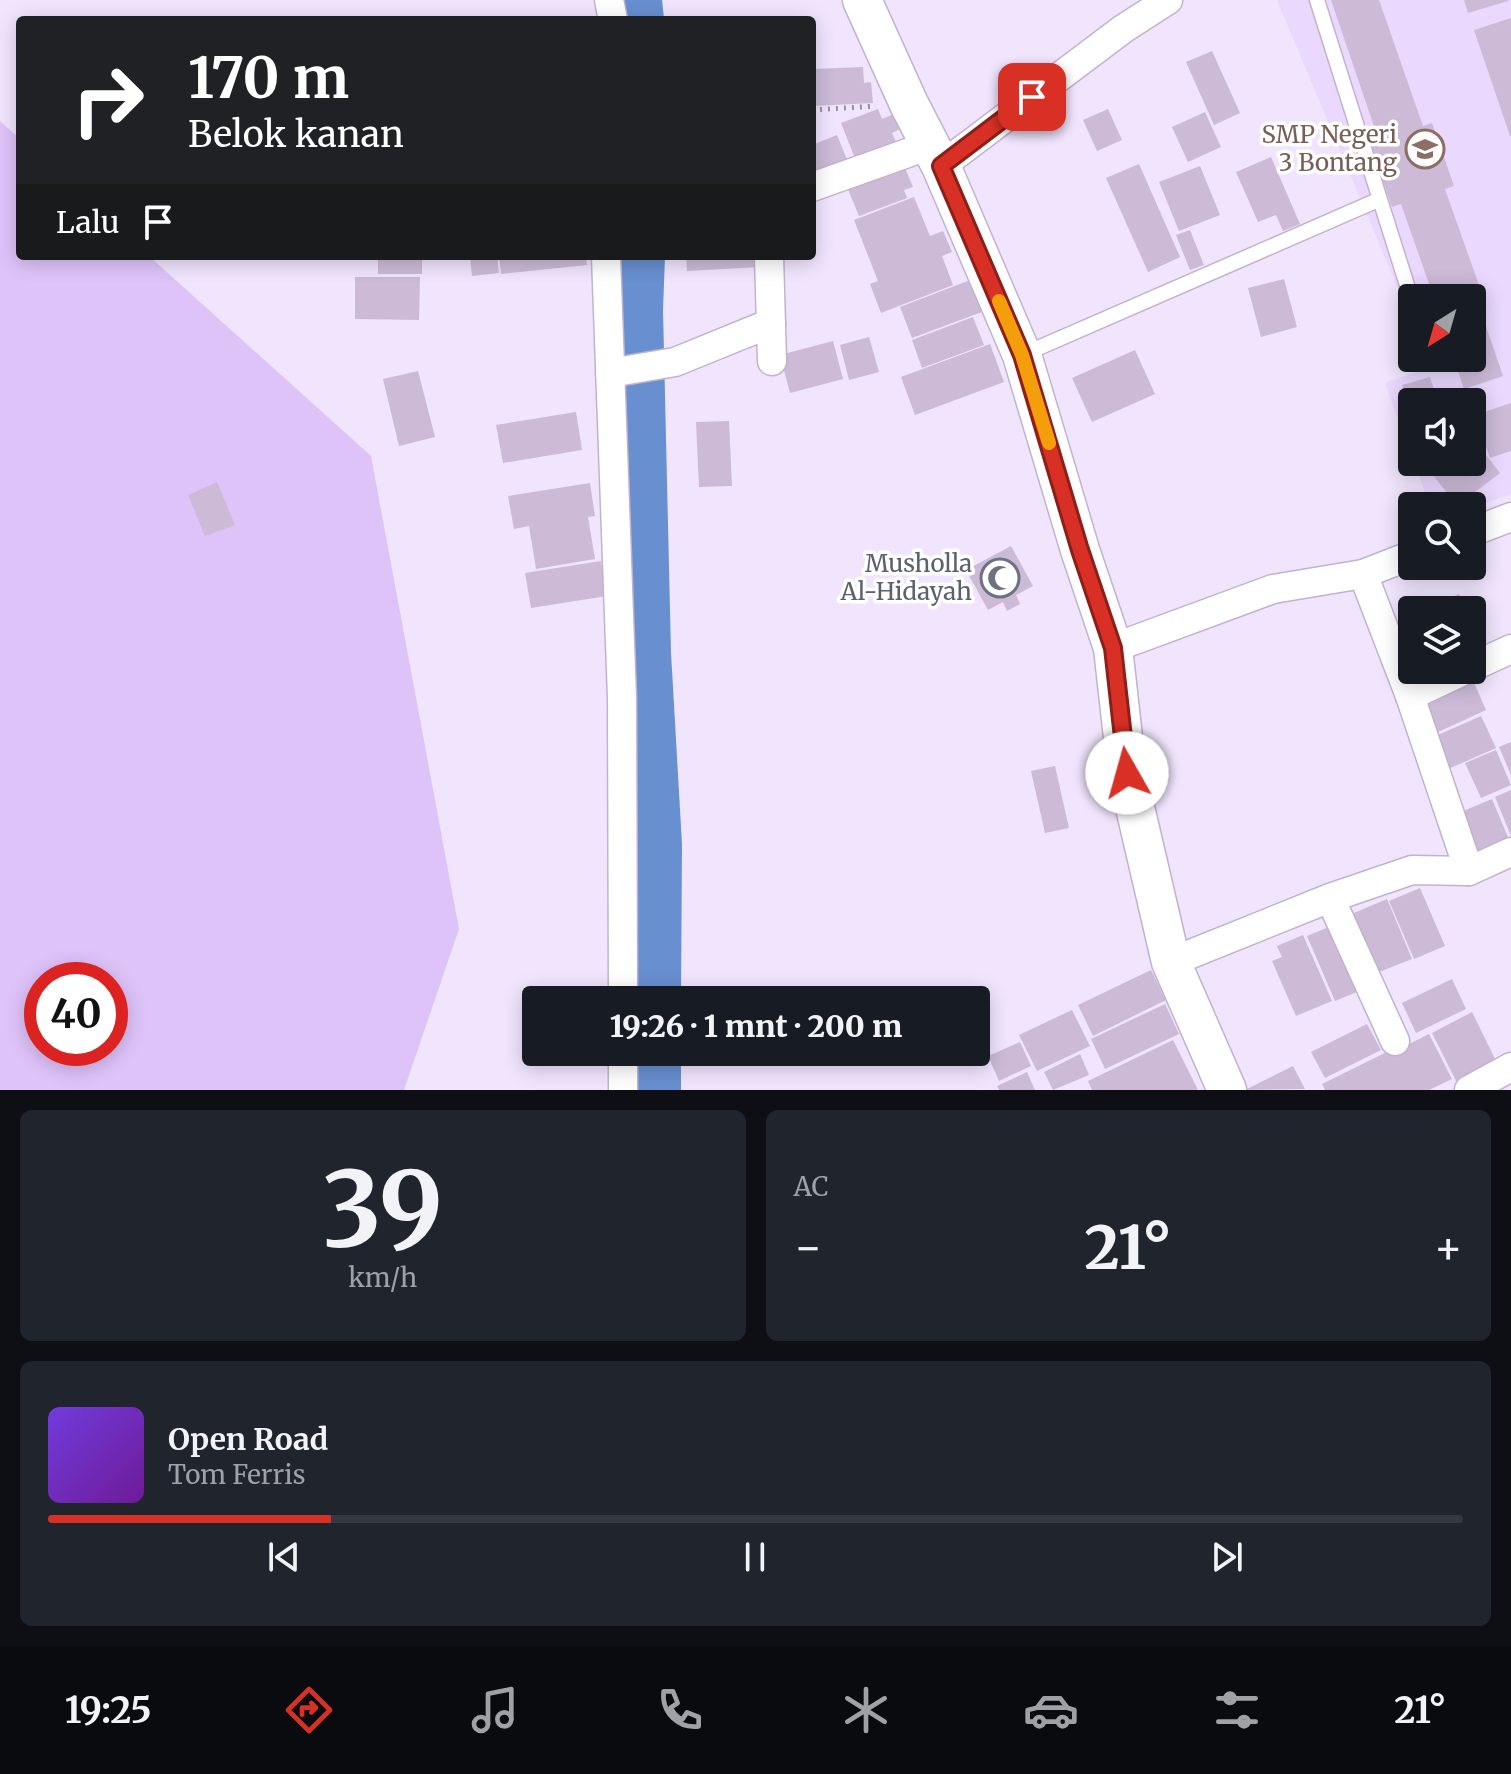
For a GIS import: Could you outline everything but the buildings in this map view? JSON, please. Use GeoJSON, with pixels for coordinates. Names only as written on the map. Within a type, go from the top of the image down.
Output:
{"type":"FeatureCollection","features":[{"type":"Feature","properties":{"kind":"street"},"geometry":{"type":"LineString","coordinates":[[862,0],[935,156],[1022,355],[1080,550],[1113,648],[1127,773],[1171,962],[1227,1090]]}},
{"type":"Feature","properties":{"kind":"street"},"geometry":{"type":"LineString","coordinates":[[816,186],[935,156],[1168,0]]}},
{"type":"Feature","properties":{"kind":"street"},"geometry":{"type":"LineString","coordinates":[[607,260],[622,372],[623,986]]}},
{"type":"Feature","properties":{"kind":"street"},"geometry":{"type":"LineString","coordinates":[[769,260],[772,361]]}},
{"type":"Feature","properties":{"kind":"street"},"geometry":{"type":"LineString","coordinates":[[622,372],[675,362],[771,323]]}},
{"type":"Feature","properties":{"kind":"street"},"geometry":{"type":"LineString","coordinates":[[1486,527],[1511,517]]}},
{"type":"Feature","properties":{"kind":"street"},"geometry":{"type":"LineString","coordinates":[[1113,648],[1273,589],[1363,574],[1398,560]]}},
{"type":"Feature","properties":{"kind":"street"},"geometry":{"type":"LineString","coordinates":[[1363,574],[1410,696],[1469,871]]}},
{"type":"Feature","properties":{"kind":"street"},"geometry":{"type":"LineString","coordinates":[[1486,661],[1511,649]]}},
{"type":"Feature","properties":{"kind":"street"},"geometry":{"type":"LineString","coordinates":[[1410,696],[1435,684]]}},
{"type":"Feature","properties":{"kind":"street"},"geometry":{"type":"LineString","coordinates":[[1171,962],[1330,898],[1412,870],[1469,871],[1511,852]]}},
{"type":"Feature","properties":{"kind":"street"},"geometry":{"type":"LineString","coordinates":[[1330,898],[1395,1041]]}},
{"type":"Feature","properties":{"kind":"street"},"geometry":{"type":"LineString","coordinates":[[623,1066],[623,1090]]}},
{"type":"Feature","properties":{"kind":"street"},"geometry":{"type":"LineString","coordinates":[[1469,1090],[1511,1067]]}},
{"type":"Feature","properties":{"kind":"lane"},"geometry":{"type":"LineString","coordinates":[[1317,0],[1406,284]]}},
{"type":"Feature","properties":{"kind":"lane"},"geometry":{"type":"LineString","coordinates":[[1022,355],[1378,200]]}},
{"type":"Feature","properties":{"kind":"path"},"geometry":{"type":"LineString","coordinates":[[816,110],[909,104]]}},
{"type":"Feature","properties":{"kind":"shaded area","name":"SMP Negeri 3 Bontang"},"geometry":{"type":"Polygon","coordinates":[[[1277,0],[1511,0],[1511,494],[1486,503],[1486,492],[1425,492],[1419,476],[1486,476],[1486,388],[1398,388],[1398,419],[1385,383],[1416,372],[1486,372],[1486,284],[1398,284],[1398,289],[1277,0]]]}},
{"type":"Feature","properties":{"kind":"shaded area"},"geometry":{"type":"Polygon","coordinates":[[[0,121],[16,135],[16,260],[153,260],[371,456],[459,929],[404,1090],[0,1090],[0,121]]]}},
{"type":"Feature","properties":{"kind":"waterway"},"geometry":{"type":"LineString","coordinates":[[639,0],[641,16]]}},
{"type":"Feature","properties":{"kind":"waterway"},"geometry":{"type":"LineString","coordinates":[[642,260],[640,310],[648,653],[659,845],[658,986]]}},
{"type":"Feature","properties":{"kind":"waterway"},"geometry":{"type":"LineString","coordinates":[[658,1066],[658,1090]]}},
{"type":"Feature","properties":{"kind":"slow traffic"},"geometry":{"type":"LineString","coordinates":[[999,301],[1022,355],[1049,443]]}},
{"type":"Feature","properties":{"kind":"place","name":"SMP Negeri 3 Bontang"},"geometry":{"type":"Point","coordinates":[1425,149]}},
{"type":"Feature","properties":{"kind":"place","name":"Musholla Al-Hidayah"},"geometry":{"type":"Point","coordinates":[1000,578]}},
{"type":"Feature","properties":{"kind":"route"},"geometry":{"type":"LineString","coordinates":[[1032,97],[941,166],[1022,355],[1080,550],[1113,648],[1127,773]]}}]}
